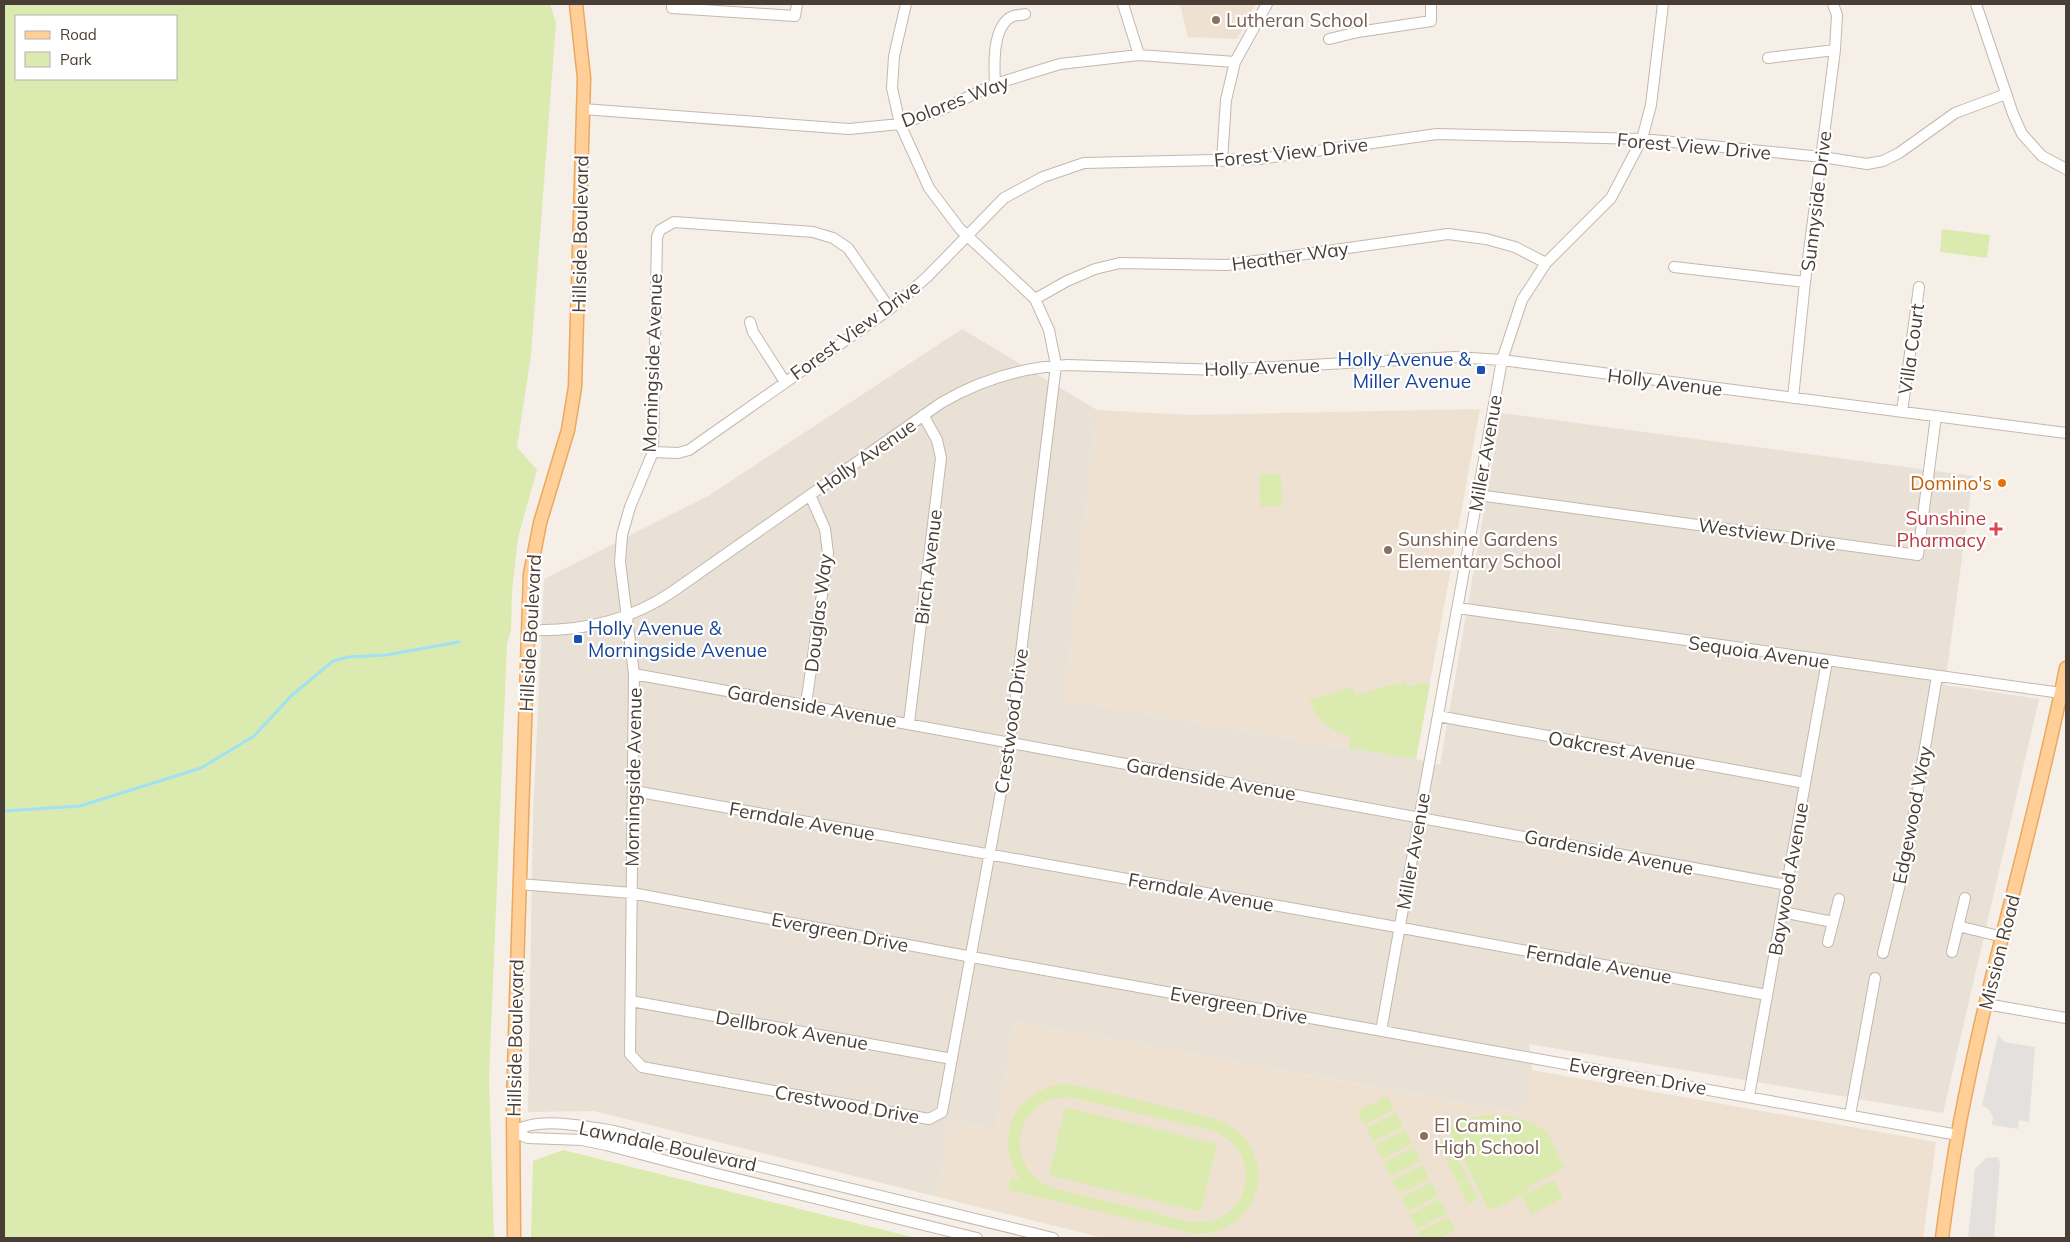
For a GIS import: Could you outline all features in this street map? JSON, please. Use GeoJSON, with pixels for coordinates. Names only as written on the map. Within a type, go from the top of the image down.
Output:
{"type":"FeatureCollection","features":[{"type":"Feature","properties":{"kind":"main road","name":"Hillside Boulevard"},"geometry":{"type":"LineString","coordinates":[[514,1238],[513,1132],[519,884],[530,574],[534,548],[566,437],[575,387],[583,109],[583,63],[576,4]]}},
{"type":"Feature","properties":{"kind":"main road","name":"Mission Road"},"geometry":{"type":"LineString","coordinates":[[1942,1238],[1958,1134],[1986,1004],[2066,668]]}},
{"type":"Feature","properties":{"kind":"street"},"geometry":{"type":"LineString","coordinates":[[672,4],[672,8],[795,16],[797,4]]}},
{"type":"Feature","properties":{"kind":"street","name":"Crestwood Drive"},"geometry":{"type":"LineString","coordinates":[[631,1001],[630,1054],[642,1066],[929,1119],[942,1112],[1010,743],[1056,365],[1049,330],[1034,299],[967,237],[929,188],[900,124],[892,88],[894,56],[906,4]]}},
{"type":"Feature","properties":{"kind":"street"},"geometry":{"type":"LineString","coordinates":[[1123,4],[1139,55]]}},
{"type":"Feature","properties":{"kind":"street"},"geometry":{"type":"LineString","coordinates":[[1222,161],[1226,100],[1236,62],[1267,4]]}},
{"type":"Feature","properties":{"kind":"street"},"geometry":{"type":"LineString","coordinates":[[1329,39],[1358,32],[1431,21],[1431,4]]}},
{"type":"Feature","properties":{"kind":"street","name":"Miller Avenue"},"geometry":{"type":"LineString","coordinates":[[1381,1031],[1418,816],[1458,608],[1502,360],[1522,300],[1546,263],[1610,198],[1642,139],[1651,105],[1663,4]]}},
{"type":"Feature","properties":{"kind":"street","name":"Sunnyside Drive"},"geometry":{"type":"LineString","coordinates":[[1793,398],[1805,282],[1834,50],[1837,15],[1833,4]]}},
{"type":"Feature","properties":{"kind":"street"},"geometry":{"type":"LineString","coordinates":[[1976,4],[2017,125],[2028,142],[2042,156],[2066,169]]}},
{"type":"Feature","properties":{"kind":"street"},"geometry":{"type":"LineString","coordinates":[[995,84],[994,57],[1002,27],[1012,17],[1025,14]]}},
{"type":"Feature","properties":{"kind":"street"},"geometry":{"type":"LineString","coordinates":[[1768,58],[1834,50]]}},
{"type":"Feature","properties":{"kind":"street","name":"Dolores Way"},"geometry":{"type":"LineString","coordinates":[[583,109],[849,129],[900,124],[943,109],[995,84],[1060,64],[1139,55],[1236,62]]}},
{"type":"Feature","properties":{"kind":"street","name":"Forest View Drive"},"geometry":{"type":"LineString","coordinates":[[653,452],[678,453],[689,450],[890,309],[927,277],[1004,198],[1042,177],[1084,163],[1259,159],[1437,134],[1642,139],[1822,157],[1867,164],[1883,161],[1899,153],[1955,113],[2006,94]]}},
{"type":"Feature","properties":{"kind":"street","name":"Morningside Avenue"},"geometry":{"type":"LineString","coordinates":[[631,1001],[634,674],[620,562],[622,536],[630,507],[653,452],[657,237],[660,230],[667,224],[674,222],[813,232],[834,238],[848,248],[890,309]]}},
{"type":"Feature","properties":{"kind":"street","name":"Heather Way"},"geometry":{"type":"LineString","coordinates":[[1034,299],[1067,281],[1095,269],[1120,263],[1227,265],[1448,234],[1486,239],[1515,247],[1546,263]]}},
{"type":"Feature","properties":{"kind":"street"},"geometry":{"type":"LineString","coordinates":[[1674,267],[1805,282]]}},
{"type":"Feature","properties":{"kind":"street","name":"Villa Court"},"geometry":{"type":"LineString","coordinates":[[1902,412],[1919,287]]}},
{"type":"Feature","properties":{"kind":"street"},"geometry":{"type":"LineString","coordinates":[[750,322],[753,332],[785,382]]}},
{"type":"Feature","properties":{"kind":"street","name":"Holly Avenue"},"geometry":{"type":"LineString","coordinates":[[527,630],[577,629],[627,616],[668,595],[923,415],[959,393],[990,379],[1022,370],[1056,365],[1220,370],[1455,357],[1502,360],[2066,433]]}},
{"type":"Feature","properties":{"kind":"street","name":"Birch Avenue"},"geometry":{"type":"LineString","coordinates":[[909,724],[941,458],[937,440],[923,415]]}},
{"type":"Feature","properties":{"kind":"street","name":"Westview Drive"},"geometry":{"type":"LineString","coordinates":[[1478,495],[1918,555],[1936,416]]}},
{"type":"Feature","properties":{"kind":"street","name":"Douglas Way"},"geometry":{"type":"LineString","coordinates":[[806,704],[828,553],[825,529],[810,495]]}},
{"type":"Feature","properties":{"kind":"street","name":"Sequoia Avenue"},"geometry":{"type":"LineString","coordinates":[[1458,608],[2061,693]]}},
{"type":"Feature","properties":{"kind":"street","name":"Baywood Avenue"},"geometry":{"type":"LineString","coordinates":[[1749,1096],[1827,661]]}},
{"type":"Feature","properties":{"kind":"street","name":"Gardenside Avenue"},"geometry":{"type":"LineString","coordinates":[[634,674],[1787,885]]}},
{"type":"Feature","properties":{"kind":"street","name":"Edgewood Way"},"geometry":{"type":"LineString","coordinates":[[1883,953],[1907,855],[1937,676]]}},
{"type":"Feature","properties":{"kind":"street","name":"Oakcrest Avenue"},"geometry":{"type":"LineString","coordinates":[[1438,716],[1805,783]]}},
{"type":"Feature","properties":{"kind":"street","name":"Ferndale Avenue"},"geometry":{"type":"LineString","coordinates":[[634,791],[1767,995]]}},
{"type":"Feature","properties":{"kind":"street","name":"Evergreen Drive"},"geometry":{"type":"LineString","coordinates":[[519,884],[632,893],[972,957],[1958,1134]]}},
{"type":"Feature","properties":{"kind":"street"},"geometry":{"type":"LineString","coordinates":[[1952,952],[1965,898]]}},
{"type":"Feature","properties":{"kind":"street"},"geometry":{"type":"LineString","coordinates":[[1828,942],[1839,899]]}},
{"type":"Feature","properties":{"kind":"street"},"geometry":{"type":"LineString","coordinates":[[1782,912],[1833,922]]}},
{"type":"Feature","properties":{"kind":"street"},"geometry":{"type":"LineString","coordinates":[[1958,926],[2003,937]]}},
{"type":"Feature","properties":{"kind":"street"},"geometry":{"type":"LineString","coordinates":[[1850,1115],[1875,978]]}},
{"type":"Feature","properties":{"kind":"street","name":"Dellbrook Avenue"},"geometry":{"type":"LineString","coordinates":[[631,1001],[952,1059]]}},
{"type":"Feature","properties":{"kind":"street"},"geometry":{"type":"LineString","coordinates":[[1986,1004],[2066,1018]]}},
{"type":"Feature","properties":{"kind":"street","name":"Lawndale Boulevard"},"geometry":{"type":"LineString","coordinates":[[513,1132],[529,1124],[580,1126],[614,1131],[1053,1238]]}},
{"type":"Feature","properties":{"kind":"street","name":"Lawndale Boulevard"},"geometry":{"type":"LineString","coordinates":[[513,1132],[528,1138],[576,1140],[606,1145],[718,1175],[977,1238]]}},
{"type":"Feature","properties":{"kind":"shaded area","name":"Lutheran School"},"geometry":{"type":"Polygon","coordinates":[[[1180,4],[1256,4],[1237,39],[1188,37],[1180,4]]]}},
{"type":"Feature","properties":{"kind":"shaded area"},"geometry":{"type":"Polygon","coordinates":[[[962,329],[1097,410],[1065,700],[1416,759],[1440,765],[1501,413],[1973,476],[1945,685],[2039,699],[1943,1113],[1529,1044],[1532,1070],[1524,1114],[1015,1022],[997,1129],[950,1123],[938,1197],[594,1111],[528,1112],[533,817],[544,579],[708,496],[962,329]]]}},
{"type":"Feature","properties":{"kind":"shaded area"},"geometry":{"type":"Polygon","coordinates":[[[1480,409],[1416,759],[1065,700],[1097,410],[1190,415],[1480,409]]]}},
{"type":"Feature","properties":{"kind":"shaded area","name":"El Camino High School"},"geometry":{"type":"Polygon","coordinates":[[[1015,1022],[1523,1114],[1532,1070],[1936,1142],[1923,1238],[1104,1238],[938,1197],[950,1123],[997,1129],[1015,1022]]]}},
{"type":"Feature","properties":{"kind":"shaded area"},"geometry":{"type":"Polygon","coordinates":[[[1998,1035],[2004,1042],[2035,1047],[2029,1122],[2019,1120],[2018,1129],[1992,1125],[1993,1116],[1987,1108],[1982,1106],[1998,1035]]]}},
{"type":"Feature","properties":{"kind":"shaded area"},"geometry":{"type":"Polygon","coordinates":[[[1998,1157],[2000,1164],[1994,1238],[1968,1238],[1975,1169],[1986,1158],[1998,1157]]]}},
{"type":"Feature","properties":{"kind":"green space"},"geometry":{"type":"Polygon","coordinates":[[[4,4],[550,4],[556,23],[531,355],[517,447],[537,470],[518,538],[512,592],[511,631],[507,643],[489,1079],[494,1238],[4,1238],[4,4]]]}},
{"type":"Feature","properties":{"kind":"green space"},"geometry":{"type":"Polygon","coordinates":[[[1942,229],[1990,235],[1987,258],[1940,252],[1942,229]]]}},
{"type":"Feature","properties":{"kind":"green space"},"geometry":{"type":"Polygon","coordinates":[[[1259,474],[1281,474],[1282,506],[1260,507],[1259,474]]]}},
{"type":"Feature","properties":{"kind":"green space"},"geometry":{"type":"Polygon","coordinates":[[[1406,681],[1407,687],[1421,683],[1430,684],[1416,759],[1349,748],[1350,736],[1336,731],[1325,724],[1316,714],[1309,700],[1352,687],[1355,695],[1406,681]]]}},
{"type":"Feature","properties":{"kind":"green space"},"geometry":{"type":"Polygon","coordinates":[[[1062,1084],[1080,1086],[1213,1118],[1235,1129],[1250,1145],[1257,1164],[1258,1184],[1252,1203],[1239,1219],[1221,1230],[1196,1234],[1008,1190],[1011,1178],[1020,1180],[1012,1164],[1008,1149],[1012,1120],[1020,1107],[1031,1097],[1045,1089],[1062,1084]],[[1070,1097],[1050,1100],[1036,1108],[1026,1121],[1021,1136],[1021,1152],[1027,1167],[1038,1180],[1056,1189],[1180,1220],[1205,1222],[1223,1216],[1231,1210],[1242,1195],[1246,1177],[1243,1160],[1237,1149],[1228,1139],[1210,1130],[1070,1097]]]}},
{"type":"Feature","properties":{"kind":"green space"},"geometry":{"type":"Polygon","coordinates":[[[1387,1096],[1394,1109],[1364,1125],[1357,1111],[1387,1096]]]}},
{"type":"Feature","properties":{"kind":"green space"},"geometry":{"type":"Polygon","coordinates":[[[1065,1107],[1217,1144],[1201,1212],[1049,1175],[1065,1107]]]}},
{"type":"Feature","properties":{"kind":"green space"},"geometry":{"type":"Polygon","coordinates":[[[1396,1113],[1403,1127],[1373,1142],[1366,1128],[1396,1113]]]}},
{"type":"Feature","properties":{"kind":"green space"},"geometry":{"type":"Polygon","coordinates":[[[1487,1115],[1519,1118],[1534,1124],[1548,1133],[1565,1168],[1531,1185],[1526,1193],[1494,1209],[1487,1207],[1462,1156],[1448,1163],[1438,1143],[1452,1136],[1448,1127],[1464,1120],[1487,1115]]]}},
{"type":"Feature","properties":{"kind":"green space"},"geometry":{"type":"Polygon","coordinates":[[[1405,1130],[1412,1144],[1382,1159],[1375,1145],[1405,1130]]]}},
{"type":"Feature","properties":{"kind":"green space"},"geometry":{"type":"Polygon","coordinates":[[[1414,1147],[1420,1161],[1390,1176],[1383,1163],[1414,1147]]]}},
{"type":"Feature","properties":{"kind":"green space"},"geometry":{"type":"Polygon","coordinates":[[[563,1150],[916,1238],[531,1238],[533,1161],[563,1150]]]}},
{"type":"Feature","properties":{"kind":"green space"},"geometry":{"type":"Polygon","coordinates":[[[1458,1159],[1468,1178],[1458,1184],[1448,1164],[1458,1159]]]}},
{"type":"Feature","properties":{"kind":"green space"},"geometry":{"type":"Polygon","coordinates":[[[1422,1165],[1429,1179],[1399,1194],[1392,1180],[1422,1165]]]}},
{"type":"Feature","properties":{"kind":"green space"},"geometry":{"type":"Polygon","coordinates":[[[1468,1179],[1478,1199],[1468,1204],[1458,1185],[1468,1179]]]}},
{"type":"Feature","properties":{"kind":"green space"},"geometry":{"type":"Polygon","coordinates":[[[1554,1180],[1563,1198],[1531,1215],[1522,1196],[1554,1180]]]}},
{"type":"Feature","properties":{"kind":"green space"},"geometry":{"type":"Polygon","coordinates":[[[1431,1182],[1438,1196],[1408,1211],[1401,1198],[1431,1182]]]}},
{"type":"Feature","properties":{"kind":"green space"},"geometry":{"type":"Polygon","coordinates":[[[1439,1199],[1447,1213],[1417,1229],[1409,1215],[1439,1199]]]}},
{"type":"Feature","properties":{"kind":"green space"},"geometry":{"type":"Polygon","coordinates":[[[1448,1217],[1455,1230],[1440,1238],[1421,1238],[1418,1232],[1448,1217]]]}},
{"type":"Feature","properties":{"kind":"waterway"},"geometry":{"type":"LineString","coordinates":[[4,811],[80,806],[201,768],[254,736],[291,696],[333,661],[348,657],[386,655],[459,642]]}},
{"type":"Feature","properties":{"kind":"place","name":"Lutheran School"},"geometry":{"type":"Point","coordinates":[1216,20]}},
{"type":"Feature","properties":{"kind":"place","name":"Holly Avenue & Miller Avenue"},"geometry":{"type":"Point","coordinates":[1481,370]}},
{"type":"Feature","properties":{"kind":"place","name":"Domino's"},"geometry":{"type":"Point","coordinates":[2002,483]}},
{"type":"Feature","properties":{"kind":"place","name":"Sunshine Pharmacy"},"geometry":{"type":"Point","coordinates":[1996,529]}},
{"type":"Feature","properties":{"kind":"place","name":"Sunshine Gardens Elementary School"},"geometry":{"type":"Point","coordinates":[1388,550]}},
{"type":"Feature","properties":{"kind":"place","name":"Holly Avenue & Morningside Avenue"},"geometry":{"type":"Point","coordinates":[578,639]}},
{"type":"Feature","properties":{"kind":"place","name":"El Camino High School"},"geometry":{"type":"Point","coordinates":[1424,1136]}}]}
